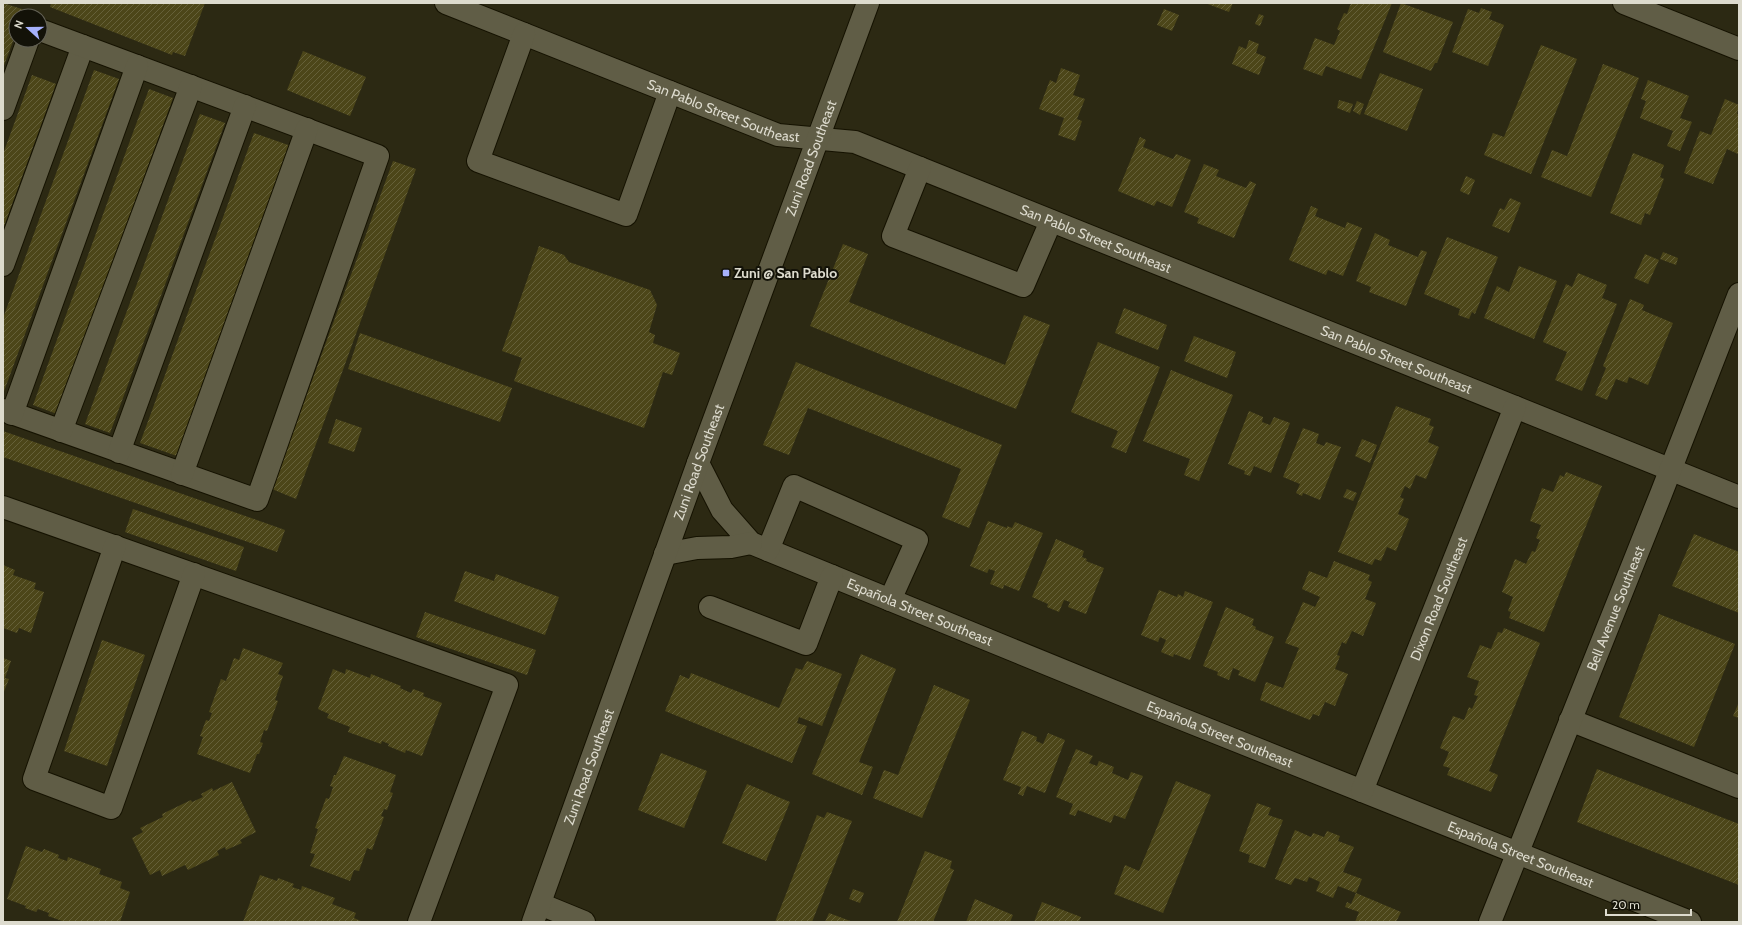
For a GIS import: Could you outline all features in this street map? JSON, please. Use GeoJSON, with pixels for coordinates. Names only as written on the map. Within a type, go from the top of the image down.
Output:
{"type":"FeatureCollection","features":[{"type":"Feature","properties":{"kind":"street","name":"San Pablo Street Southeast"},"geometry":{"type":"LineString","coordinates":[[446,3],[778,135],[854,142],[1739,497]]}},
{"type":"Feature","properties":{"kind":"street","name":"Zuni Road Southeast"},"geometry":{"type":"LineString","coordinates":[[537,913],[698,463],[868,3]]}},
{"type":"Feature","properties":{"kind":"street"},"geometry":{"type":"LineString","coordinates":[[1624,3],[1739,49]]}},
{"type":"Feature","properties":{"kind":"street"},"geometry":{"type":"LineString","coordinates":[[48,33],[138,66],[191,86],[246,106],[378,156],[257,500],[8,412],[138,66]]}},
{"type":"Feature","properties":{"kind":"street"},"geometry":{"type":"LineString","coordinates":[[524,34],[478,161],[626,215],[670,92]]}},
{"type":"Feature","properties":{"kind":"street"},"geometry":{"type":"LineString","coordinates":[[3,265],[83,46]]}},
{"type":"Feature","properties":{"kind":"street"},"geometry":{"type":"LineString","coordinates":[[3,109],[25,48]]}},
{"type":"Feature","properties":{"kind":"street"},"geometry":{"type":"LineString","coordinates":[[61,431],[191,86]]}},
{"type":"Feature","properties":{"kind":"street"},"geometry":{"type":"LineString","coordinates":[[119,452],[246,106]]}},
{"type":"Feature","properties":{"kind":"street"},"geometry":{"type":"LineString","coordinates":[[182,474],[307,129]]}},
{"type":"Feature","properties":{"kind":"street"},"geometry":{"type":"LineString","coordinates":[[920,168],[893,236],[1024,286],[1051,221]]}},
{"type":"Feature","properties":{"kind":"street","name":"Bell Avenue Southeast"},"geometry":{"type":"LineString","coordinates":[[1490,922],[1739,294]]}},
{"type":"Feature","properties":{"kind":"street","name":"Dixon Road Southeast"},"geometry":{"type":"LineString","coordinates":[[1362,791],[1515,407]]}},
{"type":"Feature","properties":{"kind":"street","name":"Española Street Southeast"},"geometry":{"type":"LineString","coordinates":[[698,463],[722,510],[759,547],[1690,922]]}},
{"type":"Feature","properties":{"kind":"street"},"geometry":{"type":"LineString","coordinates":[[665,554],[697,548],[759,547],[794,486],[917,540],[890,600]]}},
{"type":"Feature","properties":{"kind":"street"},"geometry":{"type":"LineString","coordinates":[[3,507],[506,685],[419,922]]}},
{"type":"Feature","properties":{"kind":"street"},"geometry":{"type":"LineString","coordinates":[[115,546],[34,779],[111,808],[194,574]]}},
{"type":"Feature","properties":{"kind":"street"},"geometry":{"type":"LineString","coordinates":[[710,607],[806,644],[832,576]]}},
{"type":"Feature","properties":{"kind":"street"},"geometry":{"type":"LineString","coordinates":[[1570,720],[1739,787]]}},
{"type":"Feature","properties":{"kind":"street"},"geometry":{"type":"LineString","coordinates":[[537,913],[584,922]]}},
{"type":"Feature","properties":{"kind":"building"},"geometry":{"type":"Polygon","coordinates":[[[3,3],[19,8],[8,8],[8,48],[10,48],[3,68],[3,3]]]}},
{"type":"Feature","properties":{"kind":"building"},"geometry":{"type":"Polygon","coordinates":[[[51,3],[205,3],[185,56],[173,52],[172,55],[50,7],[51,3]]]}},
{"type":"Feature","properties":{"kind":"building"},"geometry":{"type":"Polygon","coordinates":[[[1205,3],[1233,3],[1229,12],[1205,3]]]}},
{"type":"Feature","properties":{"kind":"building"},"geometry":{"type":"Polygon","coordinates":[[[1351,3],[1392,3],[1361,79],[1326,66],[1322,76],[1303,69],[1315,38],[1334,45],[1340,31],[1337,29],[1344,13],[1347,14],[1351,3]]]}},
{"type":"Feature","properties":{"kind":"building"},"geometry":{"type":"Polygon","coordinates":[[[1401,3],[1453,22],[1437,63],[1435,63],[1431,71],[1383,52],[1401,3]]]}},
{"type":"Feature","properties":{"kind":"building"},"geometry":{"type":"Polygon","coordinates":[[[1481,8],[1492,12],[1489,19],[1504,25],[1488,66],[1452,52],[1468,9],[1479,13],[1481,8]]]}},
{"type":"Feature","properties":{"kind":"building"},"geometry":{"type":"Polygon","coordinates":[[[1164,9],[1179,15],[1172,31],[1157,25],[1164,9]]]}},
{"type":"Feature","properties":{"kind":"building"},"geometry":{"type":"Polygon","coordinates":[[[1259,14],[1264,16],[1260,26],[1255,24],[1259,14]]]}},
{"type":"Feature","properties":{"kind":"building"},"geometry":{"type":"Polygon","coordinates":[[[1249,40],[1259,44],[1256,53],[1266,57],[1259,75],[1232,64],[1239,46],[1246,49],[1249,40]]]}},
{"type":"Feature","properties":{"kind":"building"},"geometry":{"type":"Polygon","coordinates":[[[1541,45],[1577,59],[1531,174],[1484,155],[1493,133],[1504,137],[1541,45]]]}},
{"type":"Feature","properties":{"kind":"building"},"geometry":{"type":"Polygon","coordinates":[[[303,51],[366,77],[350,116],[287,90],[303,51]]]}},
{"type":"Feature","properties":{"kind":"building"},"geometry":{"type":"Polygon","coordinates":[[[1603,64],[1639,78],[1591,197],[1541,177],[1552,150],[1567,156],[1603,64]]]}},
{"type":"Feature","properties":{"kind":"building"},"geometry":{"type":"Polygon","coordinates":[[[1061,68],[1080,75],[1073,95],[1085,99],[1077,119],[1082,121],[1075,141],[1058,135],[1064,118],[1039,109],[1050,80],[1056,83],[1061,68]]]}},
{"type":"Feature","properties":{"kind":"building"},"geometry":{"type":"Polygon","coordinates":[[[94,70],[119,79],[3,394],[3,318],[94,70]]]}},
{"type":"Feature","properties":{"kind":"building"},"geometry":{"type":"Polygon","coordinates":[[[1380,73],[1423,89],[1407,131],[1364,114],[1380,73]]]}},
{"type":"Feature","properties":{"kind":"building"},"geometry":{"type":"Polygon","coordinates":[[[32,75],[56,84],[3,229],[3,154],[32,75]]]}},
{"type":"Feature","properties":{"kind":"building"},"geometry":{"type":"Polygon","coordinates":[[[1648,80],[1689,96],[1680,118],[1692,122],[1680,151],[1667,146],[1673,131],[1640,118],[1646,101],[1641,99],[1648,80]]]}},
{"type":"Feature","properties":{"kind":"building"},"geometry":{"type":"Polygon","coordinates":[[[149,89],[173,98],[57,414],[33,405],[149,89]]]}},
{"type":"Feature","properties":{"kind":"building"},"geometry":{"type":"Polygon","coordinates":[[[1725,99],[1739,105],[1737,114],[1739,114],[1739,152],[1738,154],[1727,149],[1713,184],[1684,173],[1700,131],[1711,135],[1725,99]]]}},
{"type":"Feature","properties":{"kind":"building"},"geometry":{"type":"Polygon","coordinates":[[[1339,100],[1353,104],[1350,113],[1337,108],[1339,100]]]}},
{"type":"Feature","properties":{"kind":"building"},"geometry":{"type":"Polygon","coordinates":[[[1357,101],[1364,104],[1360,115],[1353,111],[1357,101]]]}},
{"type":"Feature","properties":{"kind":"building"},"geometry":{"type":"Polygon","coordinates":[[[200,114],[225,123],[110,433],[85,424],[200,114]]]}},
{"type":"Feature","properties":{"kind":"building"},"geometry":{"type":"Polygon","coordinates":[[[254,133],[291,146],[177,456],[140,443],[254,133]]]}},
{"type":"Feature","properties":{"kind":"building"},"geometry":{"type":"Polygon","coordinates":[[[1140,137],[1146,140],[1143,147],[1173,159],[1176,154],[1191,160],[1172,207],[1157,201],[1154,206],[1118,191],[1140,137]]]}},
{"type":"Feature","properties":{"kind":"building"},"geometry":{"type":"Polygon","coordinates":[[[1633,153],[1664,165],[1660,177],[1664,179],[1650,215],[1645,213],[1641,225],[1610,213],[1633,153]]]}},
{"type":"Feature","properties":{"kind":"building"},"geometry":{"type":"Polygon","coordinates":[[[393,161],[416,169],[296,499],[272,489],[393,161]]]}},
{"type":"Feature","properties":{"kind":"building"},"geometry":{"type":"Polygon","coordinates":[[[1204,164],[1219,170],[1216,176],[1246,188],[1250,181],[1256,184],[1234,238],[1197,223],[1199,218],[1184,212],[1204,164]]]}},
{"type":"Feature","properties":{"kind":"building"},"geometry":{"type":"Polygon","coordinates":[[[1466,176],[1475,180],[1469,195],[1460,191],[1466,176]]]}},
{"type":"Feature","properties":{"kind":"building"},"geometry":{"type":"Polygon","coordinates":[[[1510,198],[1521,203],[1509,233],[1492,226],[1500,208],[1504,210],[1510,198]]]}},
{"type":"Feature","properties":{"kind":"building"},"geometry":{"type":"Polygon","coordinates":[[[1311,206],[1318,209],[1315,216],[1345,228],[1347,222],[1362,228],[1343,276],[1328,270],[1326,275],[1289,260],[1311,206]]]}},
{"type":"Feature","properties":{"kind":"building"},"geometry":{"type":"Polygon","coordinates":[[[1375,233],[1390,240],[1388,245],[1418,257],[1421,250],[1427,252],[1406,306],[1369,292],[1371,287],[1356,281],[1375,233]]]}},
{"type":"Feature","properties":{"kind":"building"},"geometry":{"type":"Polygon","coordinates":[[[1447,237],[1498,257],[1475,314],[1472,312],[1469,319],[1458,315],[1460,309],[1424,294],[1447,237]]]}},
{"type":"Feature","properties":{"kind":"building"},"geometry":{"type":"Polygon","coordinates":[[[843,244],[868,254],[849,302],[1005,365],[1024,315],[1050,325],[1016,409],[810,326],[843,244]]]}},
{"type":"Feature","properties":{"kind":"building"},"geometry":{"type":"Polygon","coordinates":[[[539,246],[564,255],[569,262],[650,290],[657,305],[649,332],[655,335],[653,343],[680,353],[672,375],[663,372],[644,428],[514,381],[522,358],[502,351],[539,246]]]}},
{"type":"Feature","properties":{"kind":"building"},"geometry":{"type":"Polygon","coordinates":[[[1663,252],[1678,258],[1676,265],[1660,259],[1663,252]]]}},
{"type":"Feature","properties":{"kind":"building"},"geometry":{"type":"Polygon","coordinates":[[[1645,254],[1659,260],[1648,284],[1634,278],[1645,254]]]}},
{"type":"Feature","properties":{"kind":"building"},"geometry":{"type":"Polygon","coordinates":[[[1519,266],[1557,281],[1534,339],[1484,318],[1497,286],[1509,292],[1519,266]]]}},
{"type":"Feature","properties":{"kind":"building"},"geometry":{"type":"Polygon","coordinates":[[[1578,273],[1607,285],[1602,298],[1617,304],[1582,391],[1555,380],[1567,352],[1543,342],[1566,284],[1572,287],[1578,273]]]}},
{"type":"Feature","properties":{"kind":"building"},"geometry":{"type":"Polygon","coordinates":[[[1630,299],[1644,305],[1642,310],[1673,323],[1648,385],[1629,377],[1627,383],[1616,379],[1607,400],[1595,395],[1606,368],[1603,366],[1630,299]]]}},
{"type":"Feature","properties":{"kind":"building"},"geometry":{"type":"Polygon","coordinates":[[[1124,308],[1167,325],[1158,350],[1115,333],[1124,308]]]}},
{"type":"Feature","properties":{"kind":"building"},"geometry":{"type":"Polygon","coordinates":[[[360,333],[512,388],[500,422],[348,369],[360,333]]]}},
{"type":"Feature","properties":{"kind":"building"},"geometry":{"type":"Polygon","coordinates":[[[1194,336],[1236,352],[1227,378],[1184,361],[1194,336]]]}},
{"type":"Feature","properties":{"kind":"building"},"geometry":{"type":"Polygon","coordinates":[[[1098,342],[1160,367],[1126,453],[1111,447],[1118,431],[1071,412],[1098,342]]]}},
{"type":"Feature","properties":{"kind":"building"},"geometry":{"type":"Polygon","coordinates":[[[796,362],[1002,445],[969,528],[942,517],[961,469],[808,408],[789,455],[763,445],[796,362]]]}},
{"type":"Feature","properties":{"kind":"building"},"geometry":{"type":"Polygon","coordinates":[[[1171,370],[1233,395],[1199,481],[1184,475],[1190,459],[1143,441],[1171,370]]]}},
{"type":"Feature","properties":{"kind":"building"},"geometry":{"type":"Polygon","coordinates":[[[1396,406],[1431,419],[1429,425],[1434,427],[1428,442],[1439,447],[1426,479],[1416,475],[1410,489],[1405,486],[1400,497],[1404,499],[1398,514],[1409,519],[1396,551],[1387,547],[1381,561],[1375,559],[1372,565],[1338,552],[1396,406]]]}},
{"type":"Feature","properties":{"kind":"building"},"geometry":{"type":"Polygon","coordinates":[[[1249,411],[1263,417],[1262,422],[1270,425],[1274,417],[1290,423],[1271,473],[1254,466],[1250,476],[1244,474],[1245,471],[1228,464],[1249,411]]]}},
{"type":"Feature","properties":{"kind":"building"},"geometry":{"type":"Polygon","coordinates":[[[336,419],[362,428],[354,452],[328,443],[336,419]]]}},
{"type":"Feature","properties":{"kind":"building"},"geometry":{"type":"Polygon","coordinates":[[[1303,428],[1319,434],[1316,443],[1324,446],[1326,442],[1341,447],[1320,500],[1303,493],[1302,496],[1296,493],[1300,484],[1283,477],[1303,428]]]}},
{"type":"Feature","properties":{"kind":"building"},"geometry":{"type":"Polygon","coordinates":[[[3,431],[285,530],[277,552],[3,457],[3,431]]]}},
{"type":"Feature","properties":{"kind":"building"},"geometry":{"type":"Polygon","coordinates":[[[1362,439],[1377,445],[1370,463],[1355,456],[1362,439]]]}},
{"type":"Feature","properties":{"kind":"building"},"geometry":{"type":"Polygon","coordinates":[[[1566,472],[1602,486],[1544,632],[1509,618],[1511,612],[1508,611],[1513,597],[1502,592],[1515,559],[1526,564],[1532,551],[1535,552],[1540,540],[1536,538],[1541,525],[1530,521],[1542,488],[1553,492],[1560,475],[1564,477],[1566,472]]]}},
{"type":"Feature","properties":{"kind":"building"},"geometry":{"type":"Polygon","coordinates":[[[1347,489],[1357,493],[1353,501],[1343,497],[1347,489]]]}},
{"type":"Feature","properties":{"kind":"building"},"geometry":{"type":"Polygon","coordinates":[[[133,509],[244,547],[236,571],[125,532],[133,509]]]}},
{"type":"Feature","properties":{"kind":"building"},"geometry":{"type":"Polygon","coordinates":[[[988,521],[1007,528],[1007,526],[1012,528],[1015,522],[1043,533],[1019,591],[1004,585],[1003,589],[990,584],[995,571],[989,569],[987,573],[970,566],[988,521]]]}},
{"type":"Feature","properties":{"kind":"building"},"geometry":{"type":"Polygon","coordinates":[[[1694,534],[1739,552],[1739,613],[1672,586],[1694,534]]]}},
{"type":"Feature","properties":{"kind":"building"},"geometry":{"type":"Polygon","coordinates":[[[1056,539],[1084,551],[1082,557],[1087,559],[1086,561],[1104,568],[1086,614],[1068,607],[1070,602],[1064,600],[1059,612],[1047,607],[1048,604],[1032,597],[1056,539]]]}},
{"type":"Feature","properties":{"kind":"building"},"geometry":{"type":"Polygon","coordinates":[[[1334,561],[1370,575],[1368,580],[1372,582],[1365,599],[1376,603],[1363,636],[1352,631],[1346,644],[1342,642],[1337,655],[1340,656],[1335,669],[1348,674],[1335,706],[1325,702],[1319,716],[1313,714],[1310,720],[1260,700],[1266,682],[1283,688],[1299,648],[1285,643],[1303,602],[1315,607],[1320,597],[1302,589],[1309,571],[1327,578],[1334,561]]]}},
{"type":"Feature","properties":{"kind":"building"},"geometry":{"type":"Polygon","coordinates":[[[3,565],[15,570],[13,575],[36,583],[34,589],[44,592],[31,633],[19,628],[17,633],[3,628],[3,565]]]}},
{"type":"Feature","properties":{"kind":"building"},"geometry":{"type":"Polygon","coordinates":[[[465,571],[494,581],[496,574],[559,597],[545,635],[454,601],[465,571]]]}},
{"type":"Feature","properties":{"kind":"building"},"geometry":{"type":"Polygon","coordinates":[[[1159,590],[1177,597],[1178,594],[1183,597],[1185,591],[1213,602],[1190,660],[1174,654],[1173,657],[1161,652],[1166,640],[1160,637],[1158,642],[1141,635],[1159,590]]]}},
{"type":"Feature","properties":{"kind":"building"},"geometry":{"type":"Polygon","coordinates":[[[1226,607],[1254,619],[1252,625],[1256,627],[1255,629],[1274,637],[1255,682],[1238,675],[1240,671],[1233,668],[1229,680],[1217,675],[1218,672],[1203,666],[1226,607]]]}},
{"type":"Feature","properties":{"kind":"building"},"geometry":{"type":"Polygon","coordinates":[[[425,612],[536,650],[527,675],[416,637],[425,612]]]}},
{"type":"Feature","properties":{"kind":"building"},"geometry":{"type":"Polygon","coordinates":[[[1659,614],[1735,644],[1694,747],[1619,717],[1659,614]]]}},
{"type":"Feature","properties":{"kind":"building"},"geometry":{"type":"Polygon","coordinates":[[[1504,628],[1540,643],[1489,771],[1498,775],[1491,792],[1447,775],[1450,768],[1443,766],[1449,752],[1440,748],[1453,716],[1464,720],[1469,707],[1472,709],[1478,696],[1474,695],[1479,681],[1467,677],[1480,645],[1491,649],[1498,632],[1502,633],[1504,628]]]}},
{"type":"Feature","properties":{"kind":"building"},"geometry":{"type":"Polygon","coordinates":[[[102,640],[145,655],[107,766],[64,751],[102,640]]]}},
{"type":"Feature","properties":{"kind":"building"},"geometry":{"type":"Polygon","coordinates":[[[243,648],[283,663],[278,674],[283,676],[275,700],[278,701],[267,731],[264,730],[260,742],[263,743],[250,773],[197,754],[203,737],[200,736],[206,720],[209,721],[212,713],[209,712],[221,679],[226,681],[234,658],[239,660],[243,648]]]}},
{"type":"Feature","properties":{"kind":"building"},"geometry":{"type":"Polygon","coordinates":[[[861,654],[896,669],[859,762],[873,767],[862,795],[812,774],[861,654]]]}},
{"type":"Feature","properties":{"kind":"building"},"geometry":{"type":"Polygon","coordinates":[[[3,658],[11,661],[5,678],[9,679],[3,694],[3,658]]]}},
{"type":"Feature","properties":{"kind":"building"},"geometry":{"type":"Polygon","coordinates":[[[807,661],[842,674],[822,726],[799,717],[797,723],[807,726],[792,763],[665,711],[680,675],[689,679],[691,673],[779,708],[796,668],[802,670],[807,661]]]}},
{"type":"Feature","properties":{"kind":"building"},"geometry":{"type":"Polygon","coordinates":[[[333,669],[345,674],[346,669],[370,678],[371,674],[401,686],[400,688],[411,693],[413,689],[424,693],[423,696],[442,703],[422,756],[406,750],[405,753],[388,746],[389,744],[382,741],[381,744],[348,732],[350,727],[327,718],[329,714],[318,709],[333,669]]]}},
{"type":"Feature","properties":{"kind":"building"},"geometry":{"type":"Polygon","coordinates":[[[934,685],[970,700],[922,818],[873,798],[884,770],[898,775],[934,685]]]}},
{"type":"Feature","properties":{"kind":"building"},"geometry":{"type":"Polygon","coordinates":[[[1739,702],[1739,718],[1733,716],[1739,702]]]}},
{"type":"Feature","properties":{"kind":"building"},"geometry":{"type":"Polygon","coordinates":[[[1022,731],[1037,737],[1036,741],[1043,744],[1048,733],[1065,740],[1045,793],[1027,786],[1023,796],[1018,794],[1021,787],[1003,780],[1022,731]]]}},
{"type":"Feature","properties":{"kind":"building"},"geometry":{"type":"Polygon","coordinates":[[[1076,749],[1093,756],[1089,763],[1097,766],[1099,761],[1114,767],[1112,773],[1128,780],[1131,772],[1143,776],[1125,819],[1114,815],[1111,823],[1078,810],[1075,816],[1069,814],[1073,804],[1056,797],[1076,749]]]}},
{"type":"Feature","properties":{"kind":"building"},"geometry":{"type":"Polygon","coordinates":[[[661,753],[707,771],[684,828],[638,810],[661,753]]]}},
{"type":"Feature","properties":{"kind":"building"},"geometry":{"type":"Polygon","coordinates":[[[344,756],[396,775],[390,792],[393,793],[387,810],[384,809],[381,816],[384,817],[372,850],[367,848],[359,871],[354,870],[350,881],[310,866],[315,854],[310,853],[318,829],[315,828],[326,798],[329,799],[333,787],[330,786],[334,775],[336,775],[344,756]]]}},
{"type":"Feature","properties":{"kind":"building"},"geometry":{"type":"Polygon","coordinates":[[[1597,769],[1739,824],[1739,885],[1577,822],[1597,769]]]}},
{"type":"Feature","properties":{"kind":"building"},"geometry":{"type":"Polygon","coordinates":[[[1176,781],[1211,795],[1163,913],[1114,894],[1125,865],[1139,871],[1176,781]]]}},
{"type":"Feature","properties":{"kind":"building"},"geometry":{"type":"Polygon","coordinates":[[[232,782],[256,832],[240,840],[242,843],[226,850],[225,847],[217,851],[219,855],[188,870],[185,865],[162,876],[160,870],[150,875],[132,838],[143,832],[140,828],[163,817],[162,814],[191,800],[192,802],[203,797],[201,794],[212,788],[213,791],[232,782]]]}},
{"type":"Feature","properties":{"kind":"building"},"geometry":{"type":"Polygon","coordinates":[[[747,784],[790,802],[766,861],[722,843],[747,784]]]}},
{"type":"Feature","properties":{"kind":"building"},"geometry":{"type":"Polygon","coordinates":[[[1257,803],[1271,808],[1268,815],[1283,820],[1265,868],[1248,862],[1250,855],[1239,851],[1257,803]]]}},
{"type":"Feature","properties":{"kind":"building"},"geometry":{"type":"Polygon","coordinates":[[[827,812],[852,821],[812,922],[775,922],[817,815],[824,818],[827,812]]]}},
{"type":"Feature","properties":{"kind":"building"},"geometry":{"type":"Polygon","coordinates":[[[1295,830],[1311,837],[1313,833],[1324,837],[1327,831],[1340,836],[1338,841],[1354,847],[1343,872],[1362,879],[1356,893],[1338,886],[1333,898],[1316,891],[1320,882],[1309,877],[1307,882],[1295,878],[1291,885],[1275,879],[1295,830]]]}},
{"type":"Feature","properties":{"kind":"building"},"geometry":{"type":"Polygon","coordinates":[[[26,846],[42,852],[44,849],[59,855],[58,858],[67,861],[68,857],[101,869],[99,874],[122,882],[120,888],[130,892],[120,922],[65,922],[48,916],[49,913],[38,909],[36,912],[25,908],[26,906],[7,899],[26,846]]]}},
{"type":"Feature","properties":{"kind":"building"},"geometry":{"type":"Polygon","coordinates":[[[925,851],[952,861],[950,868],[954,870],[933,922],[897,922],[925,851]]]}},
{"type":"Feature","properties":{"kind":"building"},"geometry":{"type":"Polygon","coordinates":[[[260,875],[277,881],[278,878],[294,884],[292,887],[301,890],[302,886],[335,898],[332,904],[356,913],[354,918],[363,922],[243,922],[260,875]]]}},
{"type":"Feature","properties":{"kind":"building"},"geometry":{"type":"Polygon","coordinates":[[[853,889],[864,893],[860,903],[849,899],[853,889]]]}},
{"type":"Feature","properties":{"kind":"building"},"geometry":{"type":"Polygon","coordinates":[[[1356,893],[1401,912],[1396,922],[1355,922],[1359,912],[1345,907],[1347,902],[1351,904],[1356,893]]]}},
{"type":"Feature","properties":{"kind":"building"},"geometry":{"type":"Polygon","coordinates":[[[975,899],[1013,915],[1010,922],[966,922],[975,899]]]}},
{"type":"Feature","properties":{"kind":"building"},"geometry":{"type":"Polygon","coordinates":[[[1042,902],[1081,917],[1079,922],[1034,922],[1042,902]]]}},
{"type":"Feature","properties":{"kind":"building"},"geometry":{"type":"Polygon","coordinates":[[[829,913],[853,922],[825,922],[829,913]]]}},
{"type":"Feature","properties":{"kind":"place","name":"Zuni @ San Pablo"},"geometry":{"type":"Point","coordinates":[726,273]}}]}
